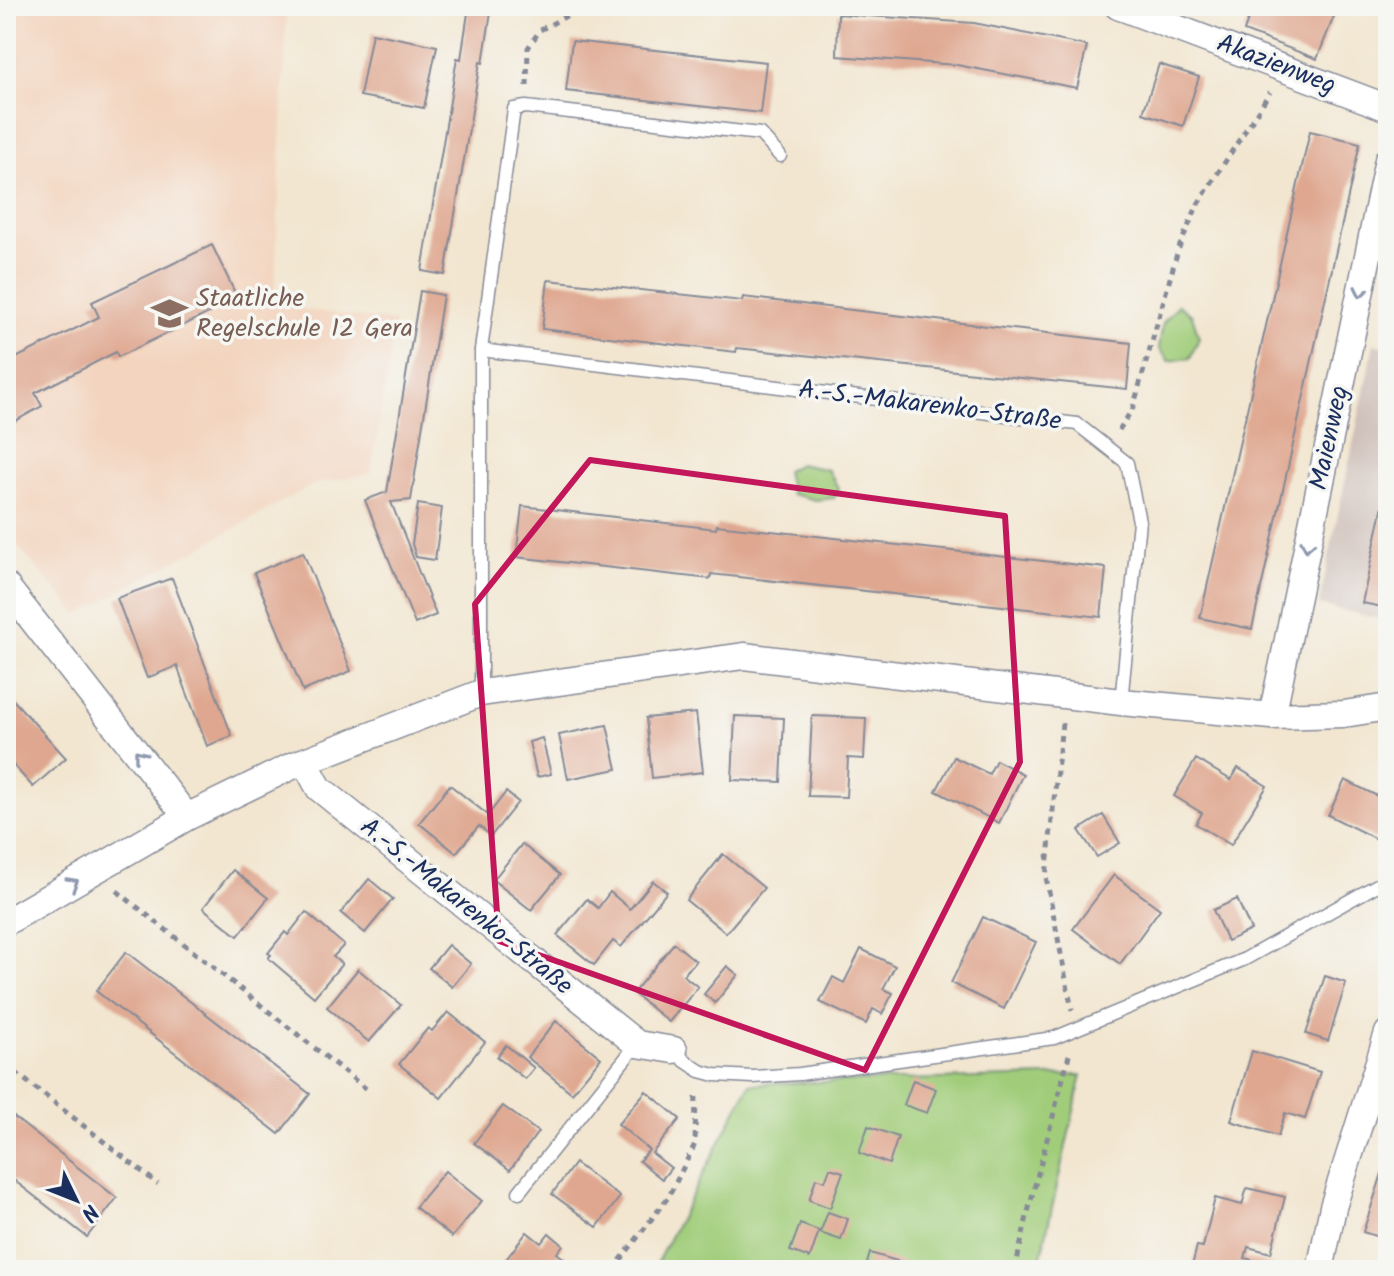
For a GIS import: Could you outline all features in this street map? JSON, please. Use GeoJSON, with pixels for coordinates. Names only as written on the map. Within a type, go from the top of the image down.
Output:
{"type":"FeatureCollection","features":[{"type":"Feature","properties":{"kind":"street","name":"Akazienweg"},"geometry":{"type":"LineString","coordinates":[[1118,6],[1388,108]]}},
{"type":"Feature","properties":{"kind":"street","name":"Maienweg"},"geometry":{"type":"LineString","coordinates":[[1272,716],[1388,160]]}},
{"type":"Feature","properties":{"kind":"street"},"geometry":{"type":"LineString","coordinates":[[6,586],[187,817]]}},
{"type":"Feature","properties":{"kind":"street"},"geometry":{"type":"LineString","coordinates":[[6,922],[187,817],[305,762],[481,693],[744,656],[1121,702],[1272,716],[1344,714],[1388,707]]}},
{"type":"Feature","properties":{"kind":"street","name":"A.-S.-Makarenko-Straße"},"geometry":{"type":"LineString","coordinates":[[305,762],[319,788],[637,1044],[674,1050]]}},
{"type":"Feature","properties":{"kind":"street"},"geometry":{"type":"LineString","coordinates":[[1320,1270],[1333,1207],[1388,1033]]}},
{"type":"Feature","properties":{"kind":"lane"},"geometry":{"type":"LineString","coordinates":[[481,693],[481,350],[514,109],[526,107],[760,134],[780,156]]}},
{"type":"Feature","properties":{"kind":"lane","name":"A.-S.-Makarenko-Straße"},"geometry":{"type":"LineString","coordinates":[[481,350],[1077,424],[1127,463],[1139,521],[1121,702]]}},
{"type":"Feature","properties":{"kind":"lane"},"geometry":{"type":"LineString","coordinates":[[674,1050],[700,1071],[753,1077],[800,1074],[1054,1038],[1245,959],[1388,879]]}},
{"type":"Feature","properties":{"kind":"lane"},"geometry":{"type":"LineString","coordinates":[[519,1192],[637,1044]]}},
{"type":"Feature","properties":{"kind":"path"},"geometry":{"type":"LineString","coordinates":[[526,107],[528,48],[540,30],[585,6]]}},
{"type":"Feature","properties":{"kind":"path"},"geometry":{"type":"LineString","coordinates":[[1107,448],[1133,408],[1178,250],[1198,204],[1285,69]]}},
{"type":"Feature","properties":{"kind":"path"},"geometry":{"type":"LineString","coordinates":[[1015,1270],[1075,1029],[1046,877],[1065,694]]}},
{"type":"Feature","properties":{"kind":"path"},"geometry":{"type":"LineString","coordinates":[[93,872],[370,1092]]}},
{"type":"Feature","properties":{"kind":"path"},"geometry":{"type":"LineString","coordinates":[[6,1065],[158,1184]]}},
{"type":"Feature","properties":{"kind":"path"},"geometry":{"type":"LineString","coordinates":[[613,1270],[669,1196],[695,1144],[696,1086],[700,1071]]}},
{"type":"Feature","properties":{"kind":"highlighted area"},"geometry":{"type":"Polygon","coordinates":[[[590,460],[1005,516],[1020,762],[865,1070],[499,941],[475,604],[590,460]]]}},
{"type":"Feature","properties":{"kind":"shaded area","name":"Staatliche Regelschule 12 Gera"},"geometry":{"type":"Polygon","coordinates":[[[6,6],[287,6],[274,305],[395,322],[371,473],[312,485],[78,615],[6,532],[6,6]]]}},
{"type":"Feature","properties":{"kind":"shaded area"},"geometry":{"type":"Polygon","coordinates":[[[1374,344],[1388,348],[1388,621],[1319,605],[1374,344]]]}},
{"type":"Feature","properties":{"kind":"green space"},"geometry":{"type":"Polygon","coordinates":[[[1178,305],[1192,315],[1199,338],[1190,358],[1169,361],[1159,348],[1163,323],[1178,305]]]}},
{"type":"Feature","properties":{"kind":"green space"},"geometry":{"type":"Polygon","coordinates":[[[799,464],[828,470],[839,490],[834,498],[816,500],[791,494],[786,471],[799,464]]]}},
{"type":"Feature","properties":{"kind":"green space"},"geometry":{"type":"Polygon","coordinates":[[[1082,1075],[1038,1270],[653,1270],[750,1084],[1082,1075]]]}},
{"type":"Feature","properties":{"kind":"building"},"geometry":{"type":"Polygon","coordinates":[[[6,6],[26,6],[6,17],[6,6]]]}},
{"type":"Feature","properties":{"kind":"building"},"geometry":{"type":"Polygon","coordinates":[[[469,6],[492,6],[445,275],[422,271],[457,58],[461,59],[469,6]]]}},
{"type":"Feature","properties":{"kind":"building"},"geometry":{"type":"Polygon","coordinates":[[[1253,6],[1308,6],[1334,16],[1317,59],[1244,31],[1253,6]]]}},
{"type":"Feature","properties":{"kind":"building"},"geometry":{"type":"Polygon","coordinates":[[[838,14],[974,23],[1087,46],[1077,88],[957,65],[837,56],[838,14]]]}},
{"type":"Feature","properties":{"kind":"building"},"geometry":{"type":"Polygon","coordinates":[[[372,33],[437,46],[424,108],[360,96],[372,33]]]}},
{"type":"Feature","properties":{"kind":"building"},"geometry":{"type":"Polygon","coordinates":[[[572,41],[766,62],[760,113],[566,91],[572,41]]]}},
{"type":"Feature","properties":{"kind":"building"},"geometry":{"type":"Polygon","coordinates":[[[1159,64],[1199,77],[1183,126],[1143,113],[1159,64]]]}},
{"type":"Feature","properties":{"kind":"building"},"geometry":{"type":"Polygon","coordinates":[[[1310,131],[1360,143],[1252,629],[1200,618],[1310,131]]]}},
{"type":"Feature","properties":{"kind":"building","name":"Staatliche Regelschule 12 Gera"},"geometry":{"type":"Polygon","coordinates":[[[212,245],[238,299],[118,357],[116,352],[35,393],[42,406],[6,426],[6,341],[16,358],[99,317],[92,302],[212,245]]]}},
{"type":"Feature","properties":{"kind":"building"},"geometry":{"type":"Polygon","coordinates":[[[548,280],[742,301],[743,297],[1131,343],[1127,389],[737,348],[736,352],[542,329],[548,280]]]}},
{"type":"Feature","properties":{"kind":"building"},"geometry":{"type":"Polygon","coordinates":[[[420,291],[443,295],[411,500],[391,502],[436,615],[415,624],[365,500],[387,492],[420,291]]]}},
{"type":"Feature","properties":{"kind":"building"},"geometry":{"type":"Polygon","coordinates":[[[1388,486],[1388,608],[1362,603],[1388,486]]]}},
{"type":"Feature","properties":{"kind":"building"},"geometry":{"type":"Polygon","coordinates":[[[418,504],[442,508],[435,560],[416,557],[412,544],[418,504]]]}},
{"type":"Feature","properties":{"kind":"building"},"geometry":{"type":"Polygon","coordinates":[[[522,506],[1106,568],[1101,617],[711,574],[710,579],[516,557],[522,506]]]}},
{"type":"Feature","properties":{"kind":"building"},"geometry":{"type":"Polygon","coordinates":[[[303,552],[351,671],[303,691],[254,573],[303,552]]]}},
{"type":"Feature","properties":{"kind":"building"},"geometry":{"type":"Polygon","coordinates":[[[172,578],[232,736],[207,746],[177,666],[147,678],[117,598],[172,578]]]}},
{"type":"Feature","properties":{"kind":"building"},"geometry":{"type":"Polygon","coordinates":[[[6,692],[66,758],[33,787],[6,757],[6,692]]]}},
{"type":"Feature","properties":{"kind":"building"},"geometry":{"type":"Polygon","coordinates":[[[696,713],[703,772],[652,778],[646,718],[696,713]]]}},
{"type":"Feature","properties":{"kind":"building"},"geometry":{"type":"Polygon","coordinates":[[[735,716],[784,718],[781,782],[732,780],[735,716]]]}},
{"type":"Feature","properties":{"kind":"building"},"geometry":{"type":"Polygon","coordinates":[[[812,716],[866,718],[864,759],[848,758],[846,797],[808,796],[812,716]]]}},
{"type":"Feature","properties":{"kind":"building"},"geometry":{"type":"Polygon","coordinates":[[[607,725],[617,769],[568,779],[559,735],[607,725]]]}},
{"type":"Feature","properties":{"kind":"building"},"geometry":{"type":"Polygon","coordinates":[[[542,738],[551,774],[537,777],[529,742],[542,738]]]}},
{"type":"Feature","properties":{"kind":"building"},"geometry":{"type":"Polygon","coordinates":[[[954,757],[989,774],[996,760],[1023,774],[999,823],[936,791],[954,757]]]}},
{"type":"Feature","properties":{"kind":"building"},"geometry":{"type":"Polygon","coordinates":[[[1196,759],[1231,780],[1238,768],[1267,786],[1231,845],[1196,824],[1202,813],[1174,796],[1196,759]]]}},
{"type":"Feature","properties":{"kind":"building"},"geometry":{"type":"Polygon","coordinates":[[[1345,780],[1381,798],[1388,784],[1388,845],[1328,815],[1345,780]]]}},
{"type":"Feature","properties":{"kind":"building"},"geometry":{"type":"Polygon","coordinates":[[[450,785],[488,815],[506,792],[518,802],[491,836],[479,826],[456,853],[419,823],[450,785]]]}},
{"type":"Feature","properties":{"kind":"building"},"geometry":{"type":"Polygon","coordinates":[[[1103,815],[1120,843],[1097,857],[1079,830],[1103,815]]]}},
{"type":"Feature","properties":{"kind":"building"},"geometry":{"type":"Polygon","coordinates":[[[522,844],[560,875],[531,910],[493,880],[522,844]]]}},
{"type":"Feature","properties":{"kind":"building"},"geometry":{"type":"Polygon","coordinates":[[[723,854],[764,888],[726,933],[686,900],[723,854]]]}},
{"type":"Feature","properties":{"kind":"building"},"geometry":{"type":"Polygon","coordinates":[[[233,870],[268,898],[238,936],[203,908],[233,870]]]}},
{"type":"Feature","properties":{"kind":"building"},"geometry":{"type":"Polygon","coordinates":[[[1114,875],[1160,909],[1120,964],[1073,929],[1114,875]]]}},
{"type":"Feature","properties":{"kind":"building"},"geometry":{"type":"Polygon","coordinates":[[[369,879],[393,899],[365,933],[341,913],[369,879]]]}},
{"type":"Feature","properties":{"kind":"building"},"geometry":{"type":"Polygon","coordinates":[[[653,881],[667,892],[621,947],[613,941],[594,965],[557,935],[587,899],[598,908],[610,892],[630,909],[653,881]]]}},
{"type":"Feature","properties":{"kind":"building"},"geometry":{"type":"Polygon","coordinates":[[[1237,899],[1251,930],[1227,941],[1213,910],[1237,899]]]}},
{"type":"Feature","properties":{"kind":"building"},"geometry":{"type":"Polygon","coordinates":[[[306,912],[344,945],[333,957],[342,964],[314,997],[268,958],[271,955],[268,953],[285,932],[288,935],[306,912]]]}},
{"type":"Feature","properties":{"kind":"building"},"geometry":{"type":"Polygon","coordinates":[[[983,917],[1036,942],[1004,1009],[951,983],[983,917]]]}},
{"type":"Feature","properties":{"kind":"building"},"geometry":{"type":"Polygon","coordinates":[[[674,943],[696,961],[683,975],[698,987],[669,1022],[633,993],[674,943]]]}},
{"type":"Feature","properties":{"kind":"building"},"geometry":{"type":"Polygon","coordinates":[[[448,945],[471,964],[452,987],[429,968],[448,945]]]}},
{"type":"Feature","properties":{"kind":"building"},"geometry":{"type":"Polygon","coordinates":[[[861,949],[895,966],[883,989],[893,993],[882,1014],[873,1009],[866,1024],[820,1002],[833,977],[844,983],[861,949]]]}},
{"type":"Feature","properties":{"kind":"building"},"geometry":{"type":"Polygon","coordinates":[[[126,952],[310,1094],[279,1134],[96,991],[126,952]]]}},
{"type":"Feature","properties":{"kind":"building"},"geometry":{"type":"Polygon","coordinates":[[[727,966],[738,975],[715,1003],[704,994],[727,966]]]}},
{"type":"Feature","properties":{"kind":"building"},"geometry":{"type":"Polygon","coordinates":[[[358,969],[401,1005],[369,1042],[327,1007],[358,969]]]}},
{"type":"Feature","properties":{"kind":"building"},"geometry":{"type":"Polygon","coordinates":[[[1325,976],[1346,983],[1328,1041],[1306,1034],[1325,976]]]}},
{"type":"Feature","properties":{"kind":"building"},"geometry":{"type":"Polygon","coordinates":[[[448,1012],[485,1042],[441,1098],[399,1064],[428,1028],[432,1031],[448,1012]]]}},
{"type":"Feature","properties":{"kind":"building"},"geometry":{"type":"Polygon","coordinates":[[[556,1021],[601,1058],[572,1093],[527,1057],[556,1021]]]}},
{"type":"Feature","properties":{"kind":"building"},"geometry":{"type":"Polygon","coordinates":[[[506,1045],[534,1068],[525,1079],[497,1057],[506,1045]]]}},
{"type":"Feature","properties":{"kind":"building"},"geometry":{"type":"Polygon","coordinates":[[[1252,1051],[1320,1072],[1305,1119],[1285,1113],[1278,1136],[1231,1121],[1252,1051]]]}},
{"type":"Feature","properties":{"kind":"building"},"geometry":{"type":"Polygon","coordinates":[[[913,1080],[936,1089],[927,1113],[904,1105],[913,1080]]]}},
{"type":"Feature","properties":{"kind":"building"},"geometry":{"type":"Polygon","coordinates":[[[646,1091],[680,1119],[652,1153],[671,1168],[662,1179],[639,1161],[649,1150],[618,1124],[646,1091]]]}},
{"type":"Feature","properties":{"kind":"building"},"geometry":{"type":"Polygon","coordinates":[[[503,1106],[538,1132],[510,1170],[474,1143],[503,1106]]]}},
{"type":"Feature","properties":{"kind":"building"},"geometry":{"type":"Polygon","coordinates":[[[6,1111],[117,1198],[87,1237],[6,1174],[6,1111]]]}},
{"type":"Feature","properties":{"kind":"building"},"geometry":{"type":"Polygon","coordinates":[[[868,1126],[898,1137],[889,1164],[859,1153],[868,1126]]]}},
{"type":"Feature","properties":{"kind":"building"},"geometry":{"type":"Polygon","coordinates":[[[575,1163],[620,1197],[597,1227],[552,1194],[575,1163]]]}},
{"type":"Feature","properties":{"kind":"building"},"geometry":{"type":"Polygon","coordinates":[[[830,1168],[843,1172],[830,1208],[809,1200],[816,1178],[825,1181],[830,1168]]]}},
{"type":"Feature","properties":{"kind":"building"},"geometry":{"type":"Polygon","coordinates":[[[445,1171],[482,1201],[452,1237],[415,1207],[445,1171]]]}},
{"type":"Feature","properties":{"kind":"building"},"geometry":{"type":"Polygon","coordinates":[[[1382,1174],[1388,1176],[1388,1240],[1363,1232],[1382,1174]]]}},
{"type":"Feature","properties":{"kind":"building"},"geometry":{"type":"Polygon","coordinates":[[[1247,1188],[1285,1197],[1271,1253],[1248,1247],[1245,1258],[1287,1270],[1191,1270],[1197,1246],[1203,1247],[1215,1198],[1242,1205],[1247,1188]]]}},
{"type":"Feature","properties":{"kind":"building"},"geometry":{"type":"Polygon","coordinates":[[[828,1212],[848,1219],[841,1240],[820,1233],[828,1212]]]}},
{"type":"Feature","properties":{"kind":"building"},"geometry":{"type":"Polygon","coordinates":[[[800,1224],[819,1231],[810,1258],[790,1251],[800,1224]]]}},
{"type":"Feature","properties":{"kind":"building"},"geometry":{"type":"Polygon","coordinates":[[[527,1232],[541,1243],[549,1233],[563,1245],[557,1253],[571,1264],[566,1270],[506,1270],[501,1266],[527,1232]]]}},
{"type":"Feature","properties":{"kind":"building"},"geometry":{"type":"Polygon","coordinates":[[[870,1253],[914,1266],[913,1270],[865,1270],[870,1253]]]}},
{"type":"Feature","properties":{"kind":"place","name":"Staatliche Regelschule 12 Gera"},"geometry":{"type":"Point","coordinates":[170,314]}}]}
